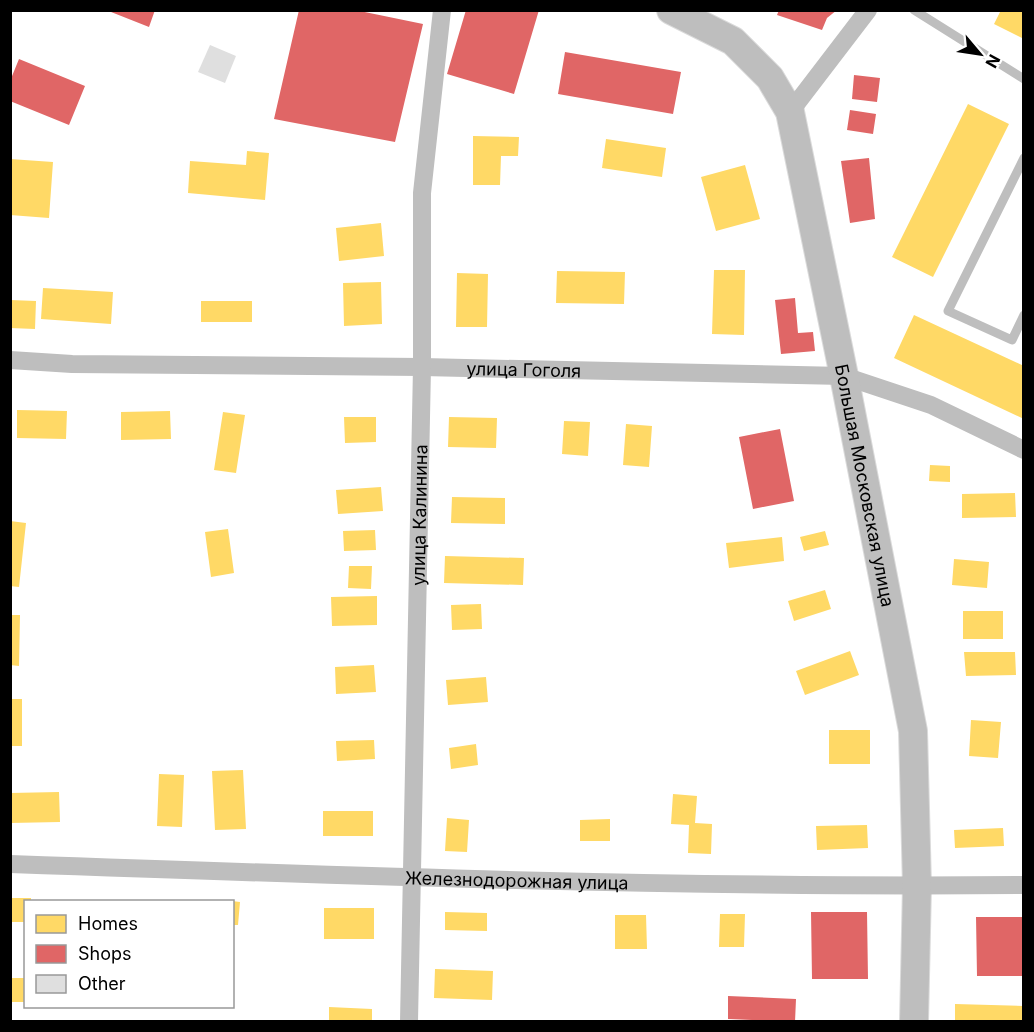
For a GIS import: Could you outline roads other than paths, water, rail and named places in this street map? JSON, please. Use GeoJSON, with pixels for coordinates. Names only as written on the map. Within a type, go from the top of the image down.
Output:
{"type":"FeatureCollection","features":[{"type":"Feature","properties":{"kind":"main road","name":"Большая Московская улица"},"geometry":{"type":"LineString","coordinates":[[671,10],[734,41],[770,78],[790,112],[844,376],[912,731],[917,886],[914,1022]]}},
{"type":"Feature","properties":{"kind":"street","name":"улица Калинина"},"geometry":{"type":"LineString","coordinates":[[409,1022],[422,367],[422,193],[442,10]]}},
{"type":"Feature","properties":{"kind":"street"},"geometry":{"type":"LineString","coordinates":[[790,112],[868,10]]}},
{"type":"Feature","properties":{"kind":"street","name":"улица Гоголя"},"geometry":{"type":"LineString","coordinates":[[10,360],[72,364],[422,367],[844,376],[932,405],[1023,450]]}},
{"type":"Feature","properties":{"kind":"street","name":"Железнодорожная улица"},"geometry":{"type":"LineString","coordinates":[[10,864],[411,878],[917,886],[1023,885]]}},
{"type":"Feature","properties":{"kind":"lane"},"geometry":{"type":"LineString","coordinates":[[914,10],[1023,79]]}},
{"type":"Feature","properties":{"kind":"lane"},"geometry":{"type":"LineString","coordinates":[[1023,157],[948,311],[1012,340],[1023,315]]}}]}
